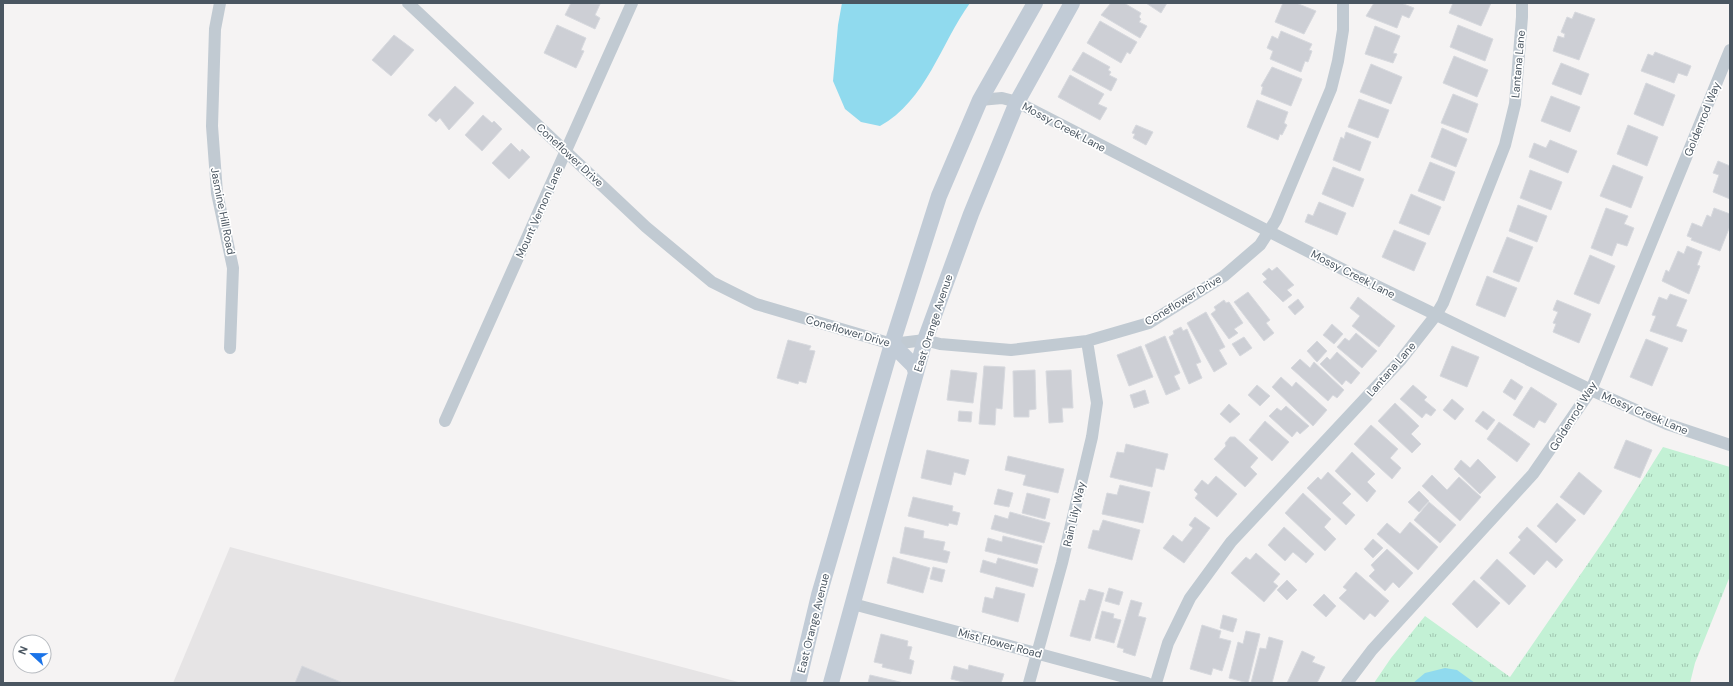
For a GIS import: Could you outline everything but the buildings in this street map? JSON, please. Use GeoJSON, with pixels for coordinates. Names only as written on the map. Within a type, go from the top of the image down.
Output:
{"type":"FeatureCollection","features":[{"type":"Feature","properties":{"kind":"street","name":"Jasmine Hill Road"},"geometry":{"type":"LineString","coordinates":[[220,3],[215,29],[212,126],[217,193],[233,268],[230,348]]}},
{"type":"Feature","properties":{"kind":"street","name":"Coneflower Drive"},"geometry":{"type":"LineString","coordinates":[[408,3],[420,7],[566,151],[646,227],[712,282],[756,304],[892,344],[925,340],[940,344],[1011,350],[1087,341],[1149,323],[1224,276],[1260,245],[1276,220],[1330,89],[1338,61],[1343,30],[1343,3]]}},
{"type":"Feature","properties":{"kind":"street","name":"Mount Vernon Lane"},"geometry":{"type":"LineString","coordinates":[[445,421],[632,3]]}},
{"type":"Feature","properties":{"kind":"street","name":"East Orange Avenue"},"geometry":{"type":"LineString","coordinates":[[798,683],[819,595],[892,344],[938,196],[980,100],[1035,3]]}},
{"type":"Feature","properties":{"kind":"street","name":"East Orange Avenue"},"geometry":{"type":"LineString","coordinates":[[831,683],[925,340],[971,214],[1017,102],[1072,3]]}},
{"type":"Feature","properties":{"kind":"street","name":"Lantana Lane"},"geometry":{"type":"LineString","coordinates":[[1156,683],[1168,643],[1190,598],[1231,542],[1312,453],[1400,361],[1436,315],[1443,303],[1504,145],[1515,104],[1522,23],[1522,3]]}},
{"type":"Feature","properties":{"kind":"street","name":"Goldenrod Way"},"geometry":{"type":"LineString","coordinates":[[1347,683],[1372,650],[1533,474],[1591,390],[1730,50]]}},
{"type":"Feature","properties":{"kind":"street","name":"Mossy Creek Lane"},"geometry":{"type":"LineString","coordinates":[[980,100],[1002,98],[1017,102],[1436,315],[1591,390],[1668,424],[1730,445]]}},
{"type":"Feature","properties":{"kind":"street","name":"Rain Lily Way"},"geometry":{"type":"LineString","coordinates":[[1029,683],[1036,653],[1062,563],[1092,437],[1097,403],[1087,341]]}},
{"type":"Feature","properties":{"kind":"street"},"geometry":{"type":"LineString","coordinates":[[892,344],[914,366],[916,373]]}},
{"type":"Feature","properties":{"kind":"street","name":"Mist Flower Road"},"geometry":{"type":"LineString","coordinates":[[853,604],[1146,683]]}},
{"type":"Feature","properties":{"kind":"shaded area"},"geometry":{"type":"Polygon","coordinates":[[[230,547],[742,683],[173,683],[230,547]]]}},
{"type":"Feature","properties":{"kind":"green space"},"geometry":{"type":"Polygon","coordinates":[[[1663,447],[1730,467],[1730,576],[1695,663],[1690,683],[1374,683],[1391,658],[1425,616],[1510,677],[1609,533],[1663,447]]]}},
{"type":"Feature","properties":{"kind":"water"},"geometry":{"type":"Polygon","coordinates":[[[842,3],[970,3],[921,87],[896,115],[880,126],[861,122],[845,109],[833,81],[838,25],[842,3]]]}},
{"type":"Feature","properties":{"kind":"water"},"geometry":{"type":"Polygon","coordinates":[[[1445,668],[1457,670],[1475,683],[1413,683],[1425,673],[1445,668]]]}}]}
